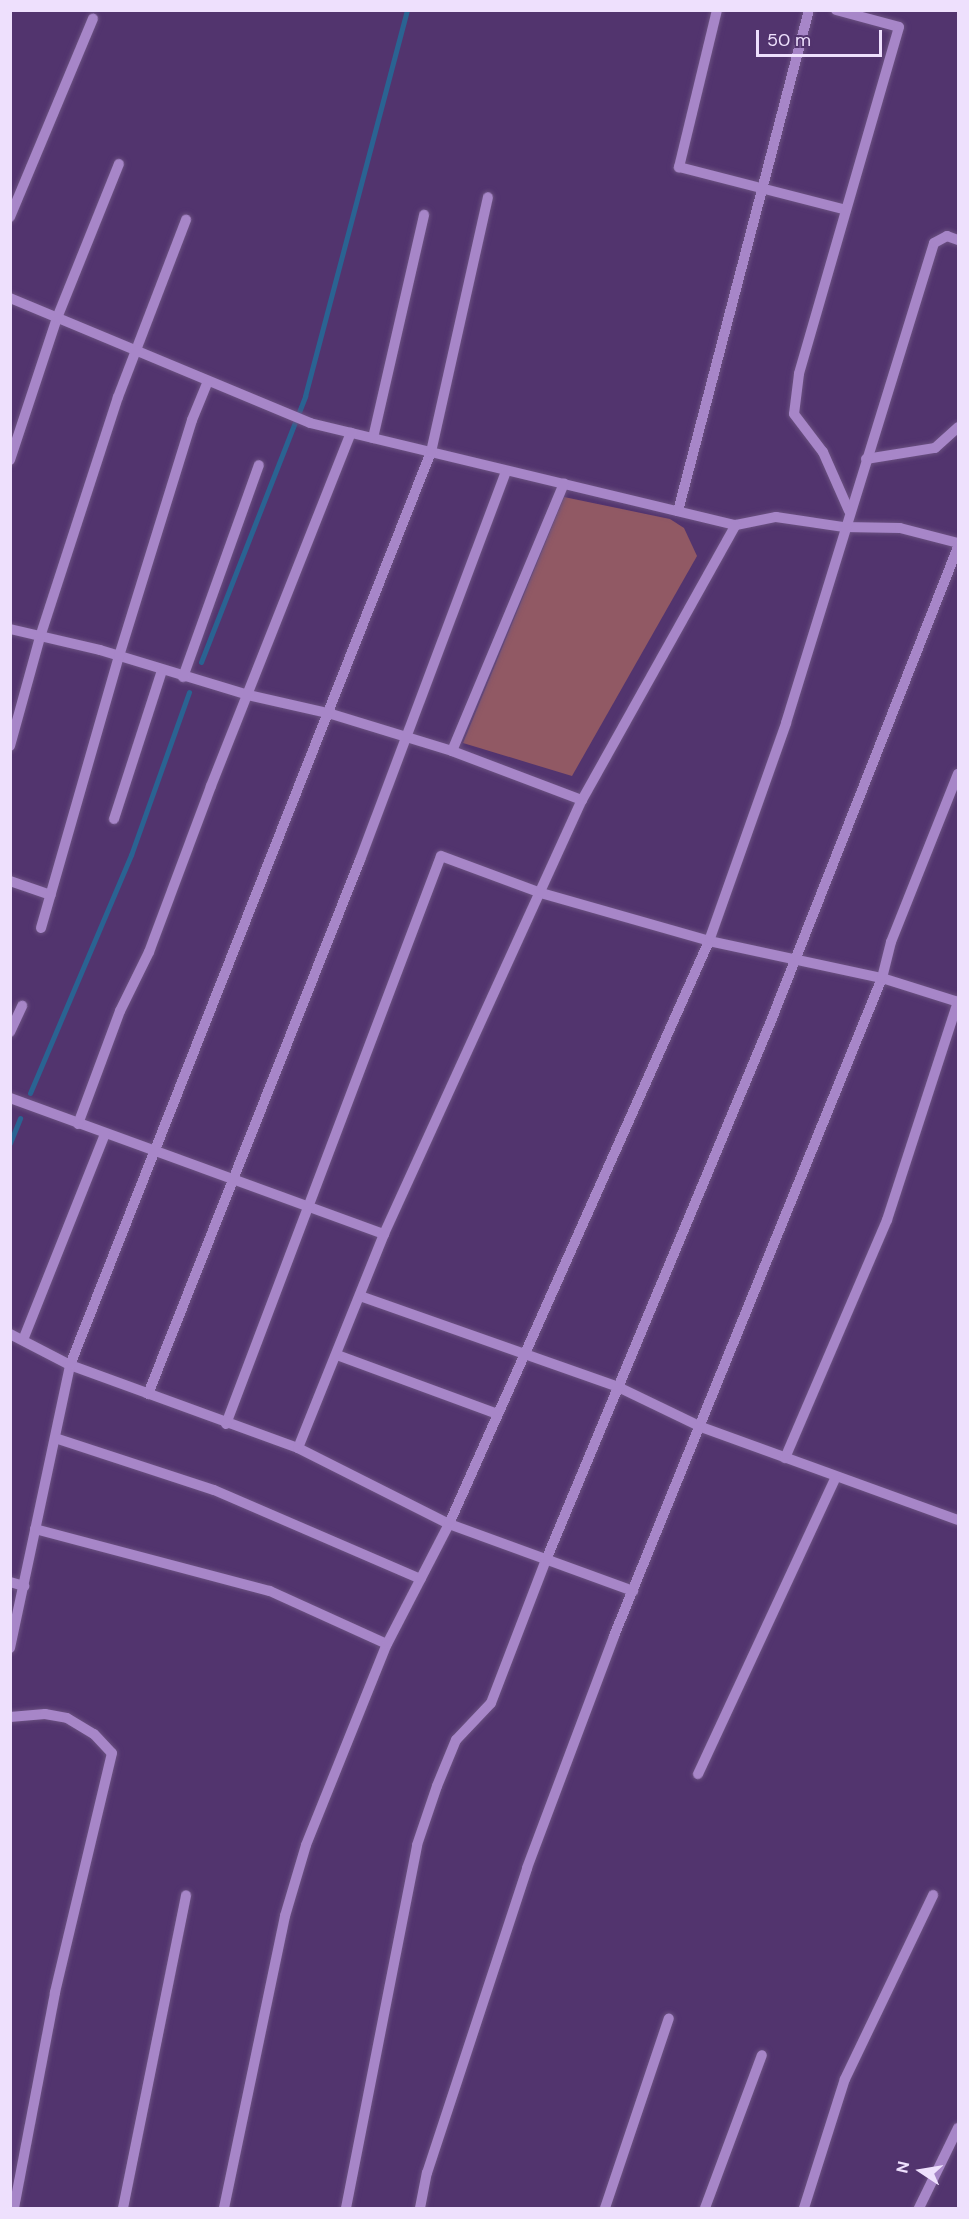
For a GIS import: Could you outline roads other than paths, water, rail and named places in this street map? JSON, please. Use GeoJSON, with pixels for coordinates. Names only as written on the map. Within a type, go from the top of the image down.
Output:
{"type":"FeatureCollection","features":[{"type":"Feature","properties":{"kind":"street"},"geometry":{"type":"LineString","coordinates":[[717,10],[679,167],[846,210]]}},
{"type":"Feature","properties":{"kind":"street"},"geometry":{"type":"LineString","coordinates":[[678,511],[809,10]]}},
{"type":"Feature","properties":{"kind":"street"},"geometry":{"type":"LineString","coordinates":[[836,10],[899,27],[799,374],[794,414],[824,452],[849,511]]}},
{"type":"Feature","properties":{"kind":"street"},"geometry":{"type":"LineString","coordinates":[[10,217],[93,19]]}},
{"type":"Feature","properties":{"kind":"street"},"geometry":{"type":"LineString","coordinates":[[10,460],[57,318],[119,164]]}},
{"type":"Feature","properties":{"kind":"street"},"geometry":{"type":"LineString","coordinates":[[10,1648],[70,1365],[431,452],[488,197]]}},
{"type":"Feature","properties":{"kind":"street"},"geometry":{"type":"LineString","coordinates":[[373,438],[424,215]]}},
{"type":"Feature","properties":{"kind":"street"},"geometry":{"type":"LineString","coordinates":[[10,746],[40,637],[136,350],[186,220]]}},
{"type":"Feature","properties":{"kind":"street"},"geometry":{"type":"LineString","coordinates":[[224,2208],[288,1906],[306,1845],[387,1644],[450,1524],[523,1355],[710,941],[786,723],[844,527],[934,243],[947,236],[958,240]]}},
{"type":"Feature","properties":{"kind":"street"},"geometry":{"type":"LineString","coordinates":[[10,298],[310,423],[736,525],[776,517],[844,527],[900,528],[958,545],[793,959],[546,1560],[491,1703],[456,1740],[417,1845],[346,2208]]}},
{"type":"Feature","properties":{"kind":"street"},"geometry":{"type":"LineString","coordinates":[[41,928],[119,656],[192,420],[208,381]]}},
{"type":"Feature","properties":{"kind":"street"},"geometry":{"type":"LineString","coordinates":[[866,459],[935,448],[958,427]]}},
{"type":"Feature","properties":{"kind":"street"},"geometry":{"type":"LineString","coordinates":[[78,1124],[351,433]]}},
{"type":"Feature","properties":{"kind":"street"},"geometry":{"type":"LineString","coordinates":[[183,677],[259,465]]}},
{"type":"Feature","properties":{"kind":"street"},"geometry":{"type":"LineString","coordinates":[[148,1395],[230,1180],[360,860],[506,471]]}},
{"type":"Feature","properties":{"kind":"street"},"geometry":{"type":"LineString","coordinates":[[452,751],[564,483]]}},
{"type":"Feature","properties":{"kind":"street"},"geometry":{"type":"LineString","coordinates":[[298,1448],[338,1355],[384,1234],[582,800],[736,525]]}},
{"type":"Feature","properties":{"kind":"street"},"geometry":{"type":"LineString","coordinates":[[10,629],[119,656],[248,695],[328,713],[452,751],[582,800]]}},
{"type":"Feature","properties":{"kind":"street"},"geometry":{"type":"LineString","coordinates":[[114,819],[162,670]]}},
{"type":"Feature","properties":{"kind":"street"},"geometry":{"type":"LineString","coordinates":[[420,2208],[427,2173],[527,1868],[633,1591],[882,978],[891,942],[958,774]]}},
{"type":"Feature","properties":{"kind":"street"},"geometry":{"type":"LineString","coordinates":[[226,1424],[306,1207],[441,856],[541,893],[710,941],[882,978],[958,1002],[886,1220],[785,1458]]}},
{"type":"Feature","properties":{"kind":"street"},"geometry":{"type":"LineString","coordinates":[[10,880],[51,895]]}},
{"type":"Feature","properties":{"kind":"street"},"geometry":{"type":"LineString","coordinates":[[10,1032],[22,1006]]}},
{"type":"Feature","properties":{"kind":"street"},"geometry":{"type":"LineString","coordinates":[[10,1098],[154,1153],[384,1234]]}},
{"type":"Feature","properties":{"kind":"street"},"geometry":{"type":"LineString","coordinates":[[23,1340],[105,1134]]}},
{"type":"Feature","properties":{"kind":"street"},"geometry":{"type":"LineString","coordinates":[[360,1296],[618,1387],[701,1427],[836,1477],[958,1517]]}},
{"type":"Feature","properties":{"kind":"street"},"geometry":{"type":"LineString","coordinates":[[10,1334],[70,1365],[226,1424],[298,1448],[450,1524],[633,1591]]}},
{"type":"Feature","properties":{"kind":"street"},"geometry":{"type":"LineString","coordinates":[[338,1355],[497,1414]]}},
{"type":"Feature","properties":{"kind":"street"},"geometry":{"type":"LineString","coordinates":[[55,1438],[214,1490],[421,1579]]}},
{"type":"Feature","properties":{"kind":"street"},"geometry":{"type":"LineString","coordinates":[[699,1774],[836,1477]]}},
{"type":"Feature","properties":{"kind":"street"},"geometry":{"type":"LineString","coordinates":[[35,1530],[270,1591],[387,1644]]}},
{"type":"Feature","properties":{"kind":"street"},"geometry":{"type":"LineString","coordinates":[[10,1582],[24,1586]]}},
{"type":"Feature","properties":{"kind":"street"},"geometry":{"type":"LineString","coordinates":[[10,1717],[45,1714],[67,1718],[94,1734],[112,1753],[55,1993],[14,2208]]}},
{"type":"Feature","properties":{"kind":"street"},"geometry":{"type":"LineString","coordinates":[[123,2208],[186,1894]]}},
{"type":"Feature","properties":{"kind":"street"},"geometry":{"type":"LineString","coordinates":[[804,2208],[844,2079],[933,1895]]}},
{"type":"Feature","properties":{"kind":"street"},"geometry":{"type":"LineString","coordinates":[[605,2208],[669,2018]]}},
{"type":"Feature","properties":{"kind":"street"},"geometry":{"type":"LineString","coordinates":[[705,2208],[762,2055]]}},
{"type":"Feature","properties":{"kind":"street"},"geometry":{"type":"LineString","coordinates":[[920,2208],[958,2128]]}},
{"type":"Feature","properties":{"kind":"waterway"},"geometry":{"type":"LineString","coordinates":[[201,662],[305,396],[407,10]]}},
{"type":"Feature","properties":{"kind":"waterway"},"geometry":{"type":"LineString","coordinates":[[30,1093],[131,855],[189,692]]}},
{"type":"Feature","properties":{"kind":"waterway"},"geometry":{"type":"LineString","coordinates":[[10,1143],[20,1118]]}}]}
